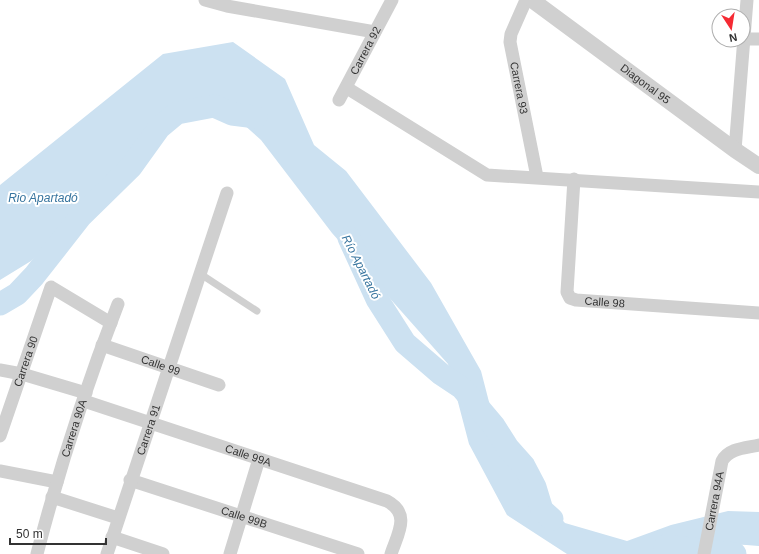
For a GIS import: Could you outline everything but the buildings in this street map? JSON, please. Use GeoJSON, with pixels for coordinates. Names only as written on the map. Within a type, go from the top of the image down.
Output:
{"type":"FeatureCollection","features":[{"type":"Feature","properties":{"kind":"street"},"geometry":{"type":"LineString","coordinates":[[205,0],[227,6],[374,32]]}},
{"type":"Feature","properties":{"kind":"street","name":"Carrera 92"},"geometry":{"type":"LineString","coordinates":[[339,100],[347,88],[374,32],[392,0]]}},
{"type":"Feature","properties":{"kind":"street","name":"Carrera 93"},"geometry":{"type":"LineString","coordinates":[[526,0],[510,34],[510,42],[537,177]]}},
{"type":"Feature","properties":{"kind":"street","name":"Diagonal 95"},"geometry":{"type":"LineString","coordinates":[[532,0],[735,150],[759,166]]}},
{"type":"Feature","properties":{"kind":"street"},"geometry":{"type":"LineString","coordinates":[[735,150],[742,48]]}},
{"type":"Feature","properties":{"kind":"street"},"geometry":{"type":"LineString","coordinates":[[347,88],[488,174],[759,192]]}},
{"type":"Feature","properties":{"kind":"street","name":"Calle 98"},"geometry":{"type":"LineString","coordinates":[[574,179],[567,292],[570,298],[576,300],[759,312]]}},
{"type":"Feature","properties":{"kind":"street","name":"Carrera 91"},"geometry":{"type":"LineString","coordinates":[[107,554],[130,480],[227,193]]}},
{"type":"Feature","properties":{"kind":"street","name":"Carrera 90"},"geometry":{"type":"LineString","coordinates":[[0,436],[51,287],[111,323]]}},
{"type":"Feature","properties":{"kind":"street","name":"Carrera 90A"},"geometry":{"type":"LineString","coordinates":[[37,554],[52,496],[102,345],[118,304]]}},
{"type":"Feature","properties":{"kind":"street","name":"Calle 99"},"geometry":{"type":"LineString","coordinates":[[102,345],[220,385]]}},
{"type":"Feature","properties":{"kind":"street","name":"Calle 99A"},"geometry":{"type":"LineString","coordinates":[[0,370],[22,374],[85,397],[149,423],[387,501],[399,509],[402,521],[391,554]]}},
{"type":"Feature","properties":{"kind":"street","name":"Carrera 94A"},"geometry":{"type":"LineString","coordinates":[[704,554],[722,461],[730,452],[759,445]]}},
{"type":"Feature","properties":{"kind":"street"},"geometry":{"type":"LineString","coordinates":[[230,554],[259,459]]}},
{"type":"Feature","properties":{"kind":"street"},"geometry":{"type":"LineString","coordinates":[[0,471],[57,482]]}},
{"type":"Feature","properties":{"kind":"street","name":"Calle 99B"},"geometry":{"type":"LineString","coordinates":[[130,480],[358,554]]}},
{"type":"Feature","properties":{"kind":"street"},"geometry":{"type":"LineString","coordinates":[[52,496],[118,518]]}},
{"type":"Feature","properties":{"kind":"street"},"geometry":{"type":"LineString","coordinates":[[112,537],[163,554]]}},
{"type":"Feature","properties":{"kind":"lane"},"geometry":{"type":"LineString","coordinates":[[199,273],[257,311]]}},
{"type":"Feature","properties":{"kind":"water","name":"Rio Apartadó"},"geometry":{"type":"Polygon","coordinates":[[[233,42],[285,79],[314,145],[346,171],[431,283],[481,371],[503,456],[565,523],[627,541],[671,525],[728,511],[759,512],[759,546],[720,546],[682,554],[567,554],[507,515],[469,444],[448,364],[332,233],[261,140],[232,114],[214,106],[197,109],[159,128],[96,201],[31,261],[0,280],[0,185],[163,54],[233,42]]]}},
{"type":"Feature","properties":{"kind":"waterway","name":"Río Apartadó"},"geometry":{"type":"LineString","coordinates":[[0,304],[17,294],[34,276],[81,216],[131,167],[159,128],[177,113],[214,106],[232,114],[256,117]]}},
{"type":"Feature","properties":{"kind":"waterway","name":"Río Apartadó"},"geometry":{"type":"LineString","coordinates":[[349,238],[377,299],[405,343],[441,374],[462,388],[494,426],[508,448],[524,466],[535,487],[542,510],[552,519]]}},
{"type":"Feature","properties":{"kind":"waterway","name":"Río Apartadó"},"geometry":{"type":"LineString","coordinates":[[665,546],[735,554]]}}]}
